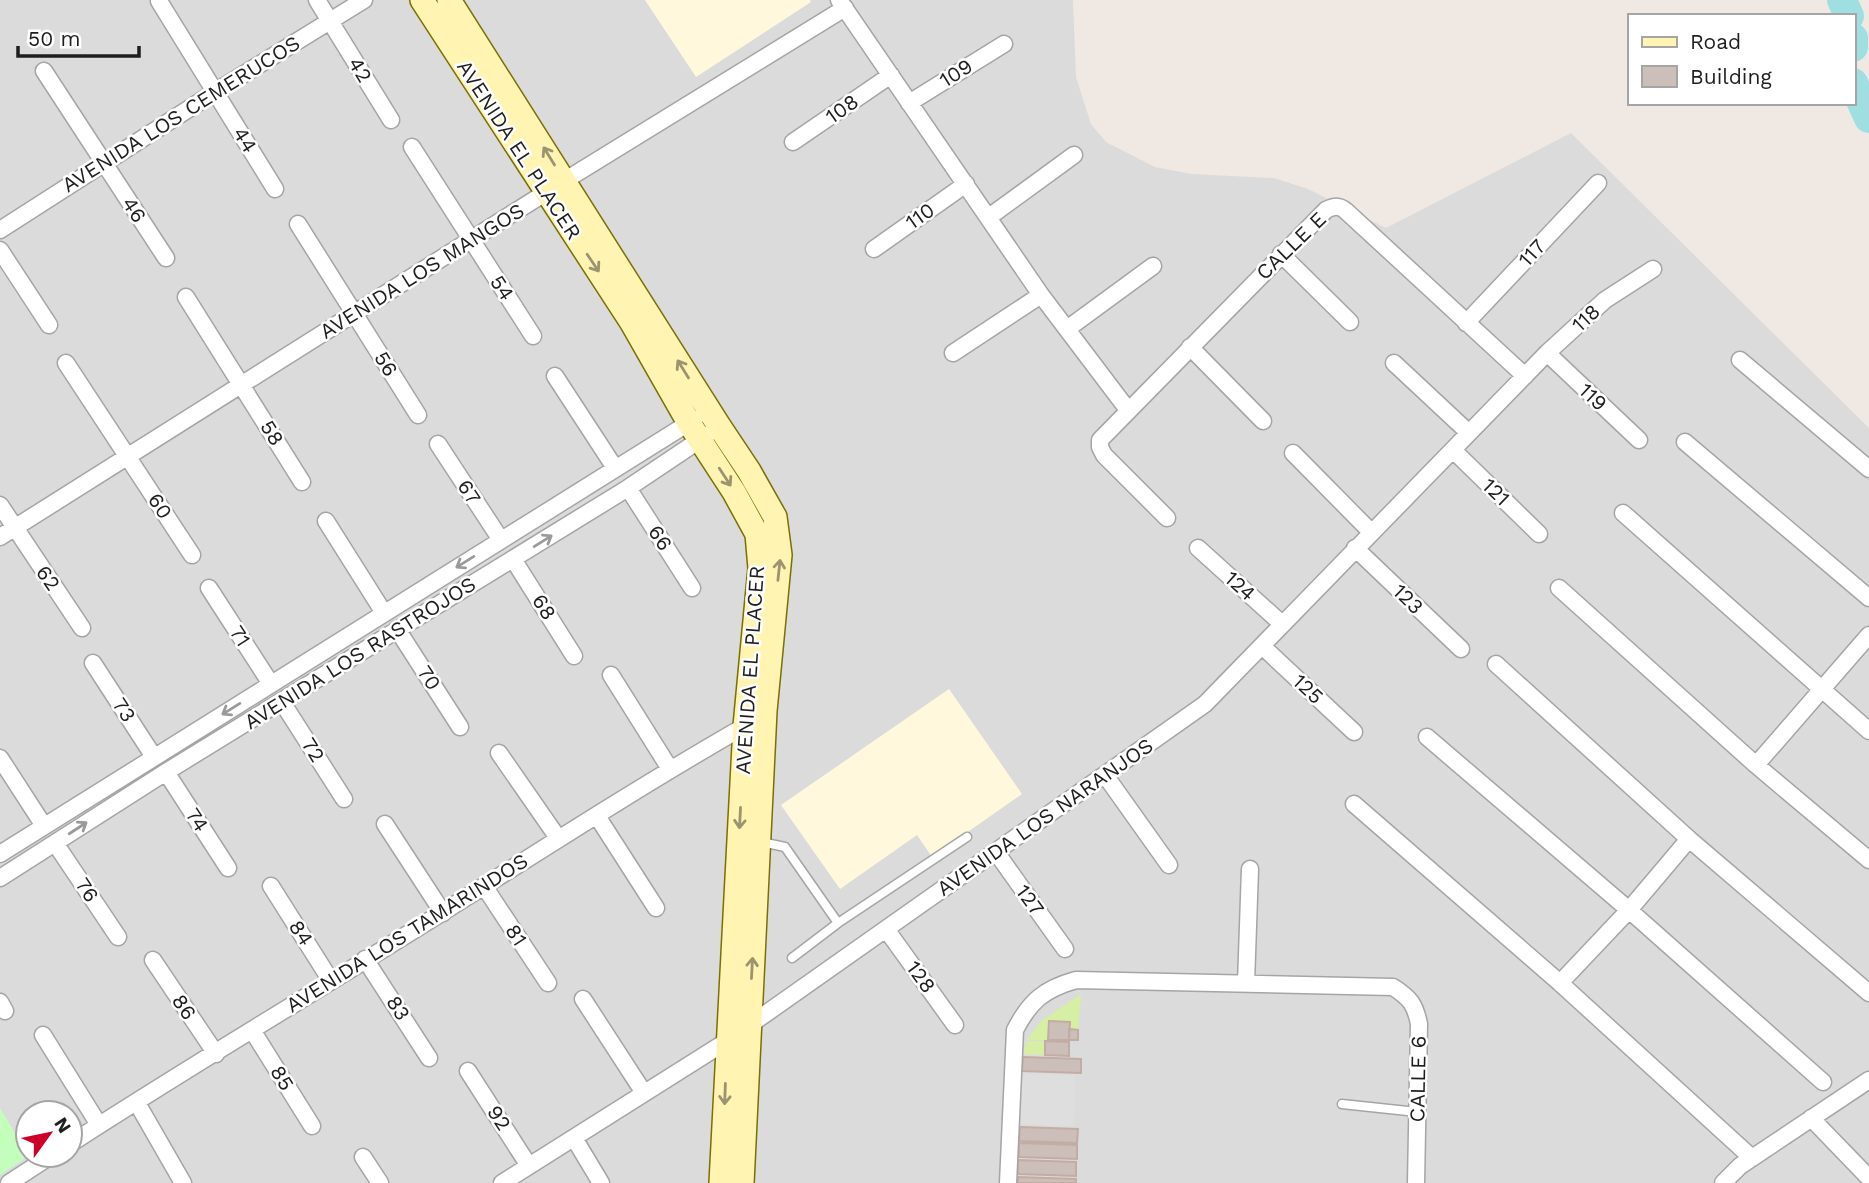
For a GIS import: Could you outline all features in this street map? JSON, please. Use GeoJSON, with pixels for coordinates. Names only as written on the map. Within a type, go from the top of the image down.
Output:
{"type":"FeatureCollection","features":[{"type":"Feature","properties":{"kind":"street","name":"42"},"geometry":{"type":"LineString","coordinates":[[317,0],[391,120]]}},
{"type":"Feature","properties":{"kind":"street","name":"AVENIDA LOS CEMERUCOS"},"geometry":{"type":"LineString","coordinates":[[0,230],[364,0]]}},
{"type":"Feature","properties":{"kind":"street","name":"AVENIDA EL PLACER"},"geometry":{"type":"LineString","coordinates":[[422,0],[555,187]]}},
{"type":"Feature","properties":{"kind":"street","name":"AVENIDA EL PLACER"},"geometry":{"type":"LineString","coordinates":[[449,0],[555,187],[704,425],[734,492],[757,534],[760,568],[745,726],[720,1183]]}},
{"type":"Feature","properties":{"kind":"street","name":"44"},"geometry":{"type":"LineString","coordinates":[[159,1],[275,189]]}},
{"type":"Feature","properties":{"kind":"street","name":"AVENIDA LOS MANGOS"},"geometry":{"type":"LineString","coordinates":[[7,532],[842,4]]}},
{"type":"Feature","properties":{"kind":"street"},"geometry":{"type":"LineString","coordinates":[[842,4],[1041,295],[1128,410]]}},
{"type":"Feature","properties":{"kind":"street","name":"109"},"geometry":{"type":"LineString","coordinates":[[909,103],[1004,44]]}},
{"type":"Feature","properties":{"kind":"street","name":"46"},"geometry":{"type":"LineString","coordinates":[[44,71],[166,258]]}},
{"type":"Feature","properties":{"kind":"street","name":"108"},"geometry":{"type":"LineString","coordinates":[[793,142],[891,75]]}},
{"type":"Feature","properties":{"kind":"street","name":"54"},"geometry":{"type":"LineString","coordinates":[[412,147],[533,336]]}},
{"type":"Feature","properties":{"kind":"street"},"geometry":{"type":"LineString","coordinates":[[989,217],[1074,155]]}},
{"type":"Feature","properties":{"kind":"street","name":"110"},"geometry":{"type":"LineString","coordinates":[[874,248],[966,184]]}},
{"type":"Feature","properties":{"kind":"street","name":"117"},"geometry":{"type":"LineString","coordinates":[[1466,323],[1598,184]]}},
{"type":"Feature","properties":{"kind":"street","name":"CALLE E"},"geometry":{"type":"LineString","coordinates":[[1167,517],[1104,455],[1100,440],[1281,254],[1326,210],[1334,206],[1341,206],[1525,376]]}},
{"type":"Feature","properties":{"kind":"street","name":"56"},"geometry":{"type":"LineString","coordinates":[[298,224],[418,415]]}},
{"type":"Feature","properties":{"kind":"street"},"geometry":{"type":"LineString","coordinates":[[0,250],[49,326]]}},
{"type":"Feature","properties":{"kind":"street"},"geometry":{"type":"LineString","coordinates":[[1281,254],[1350,322]]}},
{"type":"Feature","properties":{"kind":"street"},"geometry":{"type":"LineString","coordinates":[[1067,329],[1153,266]]}},
{"type":"Feature","properties":{"kind":"street","name":"118"},"geometry":{"type":"LineString","coordinates":[[1525,376],[1605,300],[1653,269]]}},
{"type":"Feature","properties":{"kind":"street"},"geometry":{"type":"LineString","coordinates":[[953,353],[1041,295]]}},
{"type":"Feature","properties":{"kind":"street","name":"58"},"geometry":{"type":"LineString","coordinates":[[186,297],[302,482]]}},
{"type":"Feature","properties":{"kind":"street"},"geometry":{"type":"LineString","coordinates":[[1190,347],[1263,421]]}},
{"type":"Feature","properties":{"kind":"street","name":"119"},"geometry":{"type":"LineString","coordinates":[[1547,353],[1639,440]]}},
{"type":"Feature","properties":{"kind":"street"},"geometry":{"type":"LineString","coordinates":[[1740,360],[1869,469]]}},
{"type":"Feature","properties":{"kind":"street","name":"60"},"geometry":{"type":"LineString","coordinates":[[66,363],[192,555]]}},
{"type":"Feature","properties":{"kind":"street"},"geometry":{"type":"LineString","coordinates":[[1394,363],[1469,433]]}},
{"type":"Feature","properties":{"kind":"street"},"geometry":{"type":"LineString","coordinates":[[555,376],[615,468]]}},
{"type":"Feature","properties":{"kind":"street","name":"AVENIDA LOS NARANJOS"},"geometry":{"type":"LineString","coordinates":[[502,1183],[727,1041],[1205,704],[1525,376]]}},
{"type":"Feature","properties":{"kind":"street","name":"AVENIDA EL PLACER"},"geometry":{"type":"LineString","coordinates":[[704,425],[749,471],[775,517],[780,555],[765,711],[742,1183]]}},
{"type":"Feature","properties":{"kind":"street","name":"AVENIDA LOS RASTROJOS"},"geometry":{"type":"LineString","coordinates":[[0,854],[615,468],[704,425]]}},
{"type":"Feature","properties":{"kind":"street","name":"AVENIDA LOS RASTROJOS"},"geometry":{"type":"LineString","coordinates":[[0,878],[166,772],[628,488],[704,425]]}},
{"type":"Feature","properties":{"kind":"street"},"geometry":{"type":"LineString","coordinates":[[1685,442],[1869,598]]}},
{"type":"Feature","properties":{"kind":"street","name":"67"},"geometry":{"type":"LineString","coordinates":[[438,444],[500,540]]}},
{"type":"Feature","properties":{"kind":"street","name":"121"},"geometry":{"type":"LineString","coordinates":[[1453,450],[1539,534]]}},
{"type":"Feature","properties":{"kind":"street"},"geometry":{"type":"LineString","coordinates":[[1293,453],[1371,532]]}},
{"type":"Feature","properties":{"kind":"street","name":"66"},"geometry":{"type":"LineString","coordinates":[[628,488],[692,587]]}},
{"type":"Feature","properties":{"kind":"street","name":"62"},"geometry":{"type":"LineString","coordinates":[[0,505],[7,532],[82,628]]}},
{"type":"Feature","properties":{"kind":"street"},"geometry":{"type":"LineString","coordinates":[[1623,513],[1869,731]]}},
{"type":"Feature","properties":{"kind":"street"},"geometry":{"type":"LineString","coordinates":[[326,521],[384,613]]}},
{"type":"Feature","properties":{"kind":"street","name":"124"},"geometry":{"type":"LineString","coordinates":[[1198,548],[1282,624]]}},
{"type":"Feature","properties":{"kind":"street","name":"123"},"geometry":{"type":"LineString","coordinates":[[1355,548],[1461,649]]}},
{"type":"Feature","properties":{"kind":"street","name":"68"},"geometry":{"type":"LineString","coordinates":[[513,559],[575,656]]}},
{"type":"Feature","properties":{"kind":"street","name":"71"},"geometry":{"type":"LineString","coordinates":[[209,588],[271,684]]}},
{"type":"Feature","properties":{"kind":"street"},"geometry":{"type":"LineString","coordinates":[[1559,588],[1756,765],[1869,860]]}},
{"type":"Feature","properties":{"kind":"street","name":"70"},"geometry":{"type":"LineString","coordinates":[[397,629],[460,727]]}},
{"type":"Feature","properties":{"kind":"street"},"geometry":{"type":"LineString","coordinates":[[1756,765],[1869,635]]}},
{"type":"Feature","properties":{"kind":"street","name":"125"},"geometry":{"type":"LineString","coordinates":[[1262,646],[1354,732]]}},
{"type":"Feature","properties":{"kind":"street","name":"73"},"geometry":{"type":"LineString","coordinates":[[93,663],[154,757]]}},
{"type":"Feature","properties":{"kind":"street"},"geometry":{"type":"LineString","coordinates":[[1496,664],[1689,839],[1869,993]]}},
{"type":"Feature","properties":{"kind":"street"},"geometry":{"type":"LineString","coordinates":[[611,675],[670,769]]}},
{"type":"Feature","properties":{"kind":"street","name":"72"},"geometry":{"type":"LineString","coordinates":[[282,702],[344,799]]}},
{"type":"Feature","properties":{"kind":"street","name":"AVENIDA LOS TAMARINDOS"},"geometry":{"type":"LineString","coordinates":[[84,1135],[443,913],[558,838],[745,726]]}},
{"type":"Feature","properties":{"kind":"street"},"geometry":{"type":"LineString","coordinates":[[1427,737],[1629,909],[1823,1082]]}},
{"type":"Feature","properties":{"kind":"street"},"geometry":{"type":"LineString","coordinates":[[499,753],[558,838]]}},
{"type":"Feature","properties":{"kind":"street"},"geometry":{"type":"LineString","coordinates":[[0,758],[44,826]]}},
{"type":"Feature","properties":{"kind":"street","name":"74"},"geometry":{"type":"LineString","coordinates":[[166,772],[228,868]]}},
{"type":"Feature","properties":{"kind":"street"},"geometry":{"type":"LineString","coordinates":[[1105,775],[1169,865]]}},
{"type":"Feature","properties":{"kind":"street"},"geometry":{"type":"LineString","coordinates":[[1354,804],[1560,983],[1752,1158]]}},
{"type":"Feature","properties":{"kind":"street"},"geometry":{"type":"LineString","coordinates":[[597,816],[656,908]]}},
{"type":"Feature","properties":{"kind":"street"},"geometry":{"type":"LineString","coordinates":[[385,824],[443,913]]}},
{"type":"Feature","properties":{"kind":"street"},"geometry":{"type":"LineString","coordinates":[[1560,983],[1689,839]]}},
{"type":"Feature","properties":{"kind":"street","name":"76"},"geometry":{"type":"LineString","coordinates":[[55,843],[118,937]]}},
{"type":"Feature","properties":{"kind":"street","name":"127"},"geometry":{"type":"LineString","coordinates":[[996,852],[1065,949]]}},
{"type":"Feature","properties":{"kind":"street"},"geometry":{"type":"LineString","coordinates":[[1008,1183],[1015,1030],[1023,1016],[1045,992],[1056,985],[1076,980],[1245,983],[1250,869]]}},
{"type":"Feature","properties":{"kind":"street","name":"84"},"geometry":{"type":"LineString","coordinates":[[271,886],[331,981]]}},
{"type":"Feature","properties":{"kind":"street","name":"81"},"geometry":{"type":"LineString","coordinates":[[484,886],[548,984]]}},
{"type":"Feature","properties":{"kind":"street","name":"128"},"geometry":{"type":"LineString","coordinates":[[886,929],[955,1025]]}},
{"type":"Feature","properties":{"kind":"street","name":"86"},"geometry":{"type":"LineString","coordinates":[[153,960],[216,1054]]}},
{"type":"Feature","properties":{"kind":"street","name":"83"},"geometry":{"type":"LineString","coordinates":[[366,960],[429,1058]]}},
{"type":"Feature","properties":{"kind":"street","name":"CALLE 6"},"geometry":{"type":"LineString","coordinates":[[1245,983],[1393,987],[1406,995],[1416,1007],[1419,1024],[1416,1183]]}},
{"type":"Feature","properties":{"kind":"street"},"geometry":{"type":"LineString","coordinates":[[583,999],[644,1093]]}},
{"type":"Feature","properties":{"kind":"street","name":"85"},"geometry":{"type":"LineString","coordinates":[[252,1030],[312,1126]]}},
{"type":"Feature","properties":{"kind":"street"},"geometry":{"type":"LineString","coordinates":[[43,1035],[99,1125]]}},
{"type":"Feature","properties":{"kind":"street","name":"92"},"geometry":{"type":"LineString","coordinates":[[468,1071],[529,1166]]}},
{"type":"Feature","properties":{"kind":"street"},"geometry":{"type":"LineString","coordinates":[[1723,1183],[1752,1158],[1869,1080]]}},
{"type":"Feature","properties":{"kind":"street"},"geometry":{"type":"LineString","coordinates":[[137,1103],[183,1183]]}},
{"type":"Feature","properties":{"kind":"street"},"geometry":{"type":"LineString","coordinates":[[1811,1118],[1869,1178]]}},
{"type":"Feature","properties":{"kind":"street"},"geometry":{"type":"LineString","coordinates":[[574,1138],[601,1183]]}},
{"type":"Feature","properties":{"kind":"street"},"geometry":{"type":"LineString","coordinates":[[363,1157],[380,1183]]}},
{"type":"Feature","properties":{"kind":"street"},"geometry":{"type":"LineString","coordinates":[[19,1180],[34,1169]]}},
{"type":"Feature","properties":{"kind":"lane"},"geometry":{"type":"LineString","coordinates":[[792,958],[838,923],[967,837]]}},
{"type":"Feature","properties":{"kind":"lane"},"geometry":{"type":"LineString","coordinates":[[758,842],[785,847],[838,923]]}},
{"type":"Feature","properties":{"kind":"lane"},"geometry":{"type":"LineString","coordinates":[[1342,1104],[1417,1112]]}},
{"type":"Feature","properties":{"kind":"shaded area"},"geometry":{"type":"Polygon","coordinates":[[[0,0],[1073,0],[1076,77],[1091,124],[1106,142],[1155,167],[1192,174],[1274,178],[1308,189],[1386,228],[1571,133],[1869,428],[1869,1183],[0,1183],[0,0]]]}},
{"type":"Feature","properties":{"kind":"shaded area"},"geometry":{"type":"Polygon","coordinates":[[[645,0],[810,0],[811,2],[696,77],[645,0]]]}},
{"type":"Feature","properties":{"kind":"shaded area"},"geometry":{"type":"Polygon","coordinates":[[[949,689],[1022,794],[932,857],[917,835],[840,889],[781,805],[949,689]]]}},
{"type":"Feature","properties":{"kind":"shaded area"},"geometry":{"type":"Polygon","coordinates":[[[1021,1074],[1075,1075],[1074,1126],[1020,1124],[1021,1074]]]}},
{"type":"Feature","properties":{"kind":"green space"},"geometry":{"type":"Polygon","coordinates":[[[1081,994],[1078,1030],[1069,1029],[1069,1022],[1049,1021],[1048,1040],[1027,1040],[1041,1021],[1081,994]]]}},
{"type":"Feature","properties":{"kind":"green space"},"geometry":{"type":"Polygon","coordinates":[[[1027,1041],[1045,1041],[1045,1055],[1022,1054],[1027,1041]]]}},
{"type":"Feature","properties":{"kind":"green space"},"geometry":{"type":"Polygon","coordinates":[[[0,1108],[14,1132],[14,1166],[0,1175],[0,1108]]]}},
{"type":"Feature","properties":{"kind":"building"},"geometry":{"type":"Polygon","coordinates":[[[1049,1021],[1070,1022],[1069,1040],[1048,1040],[1049,1021]]]}},
{"type":"Feature","properties":{"kind":"building"},"geometry":{"type":"Polygon","coordinates":[[[1069,1029],[1078,1030],[1078,1040],[1069,1040],[1069,1029]]]}},
{"type":"Feature","properties":{"kind":"building"},"geometry":{"type":"Polygon","coordinates":[[[1045,1041],[1069,1042],[1069,1056],[1045,1055],[1045,1041]]]}},
{"type":"Feature","properties":{"kind":"building"},"geometry":{"type":"Polygon","coordinates":[[[1023,1057],[1081,1059],[1081,1073],[1022,1071],[1023,1057]]]}},
{"type":"Feature","properties":{"kind":"building"},"geometry":{"type":"Polygon","coordinates":[[[1020,1127],[1078,1129],[1077,1143],[1019,1141],[1020,1127]]]}},
{"type":"Feature","properties":{"kind":"building"},"geometry":{"type":"Polygon","coordinates":[[[1019,1143],[1077,1145],[1077,1159],[1019,1157],[1019,1143]]]}},
{"type":"Feature","properties":{"kind":"building"},"geometry":{"type":"Polygon","coordinates":[[[1018,1160],[1076,1162],[1076,1176],[1018,1174],[1018,1160]]]}},
{"type":"Feature","properties":{"kind":"building"},"geometry":{"type":"Polygon","coordinates":[[[1018,1177],[1076,1179],[1076,1183],[1018,1183],[1018,1177]]]}},
{"type":"Feature","properties":{"kind":"waterway"},"geometry":{"type":"LineString","coordinates":[[1842,0],[1848,14]]}},
{"type":"Feature","properties":{"kind":"waterway"},"geometry":{"type":"LineString","coordinates":[[1855,87],[1869,118]]}}]}
